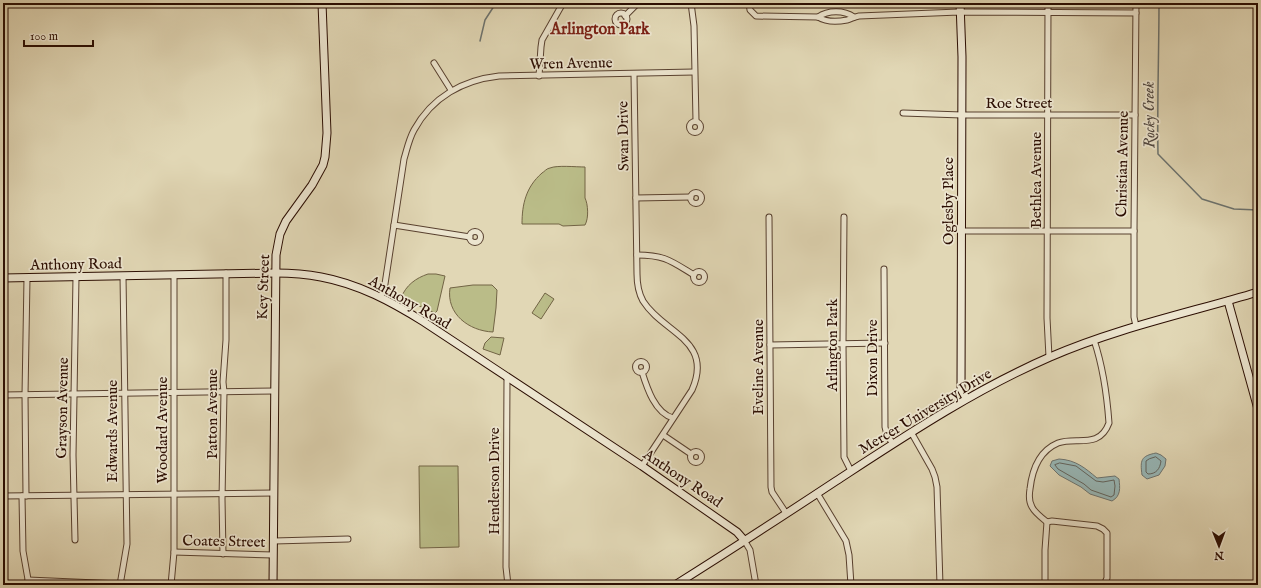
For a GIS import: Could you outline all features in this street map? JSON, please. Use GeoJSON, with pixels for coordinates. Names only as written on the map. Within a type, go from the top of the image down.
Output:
{"type":"FeatureCollection","features":[{"type":"Feature","properties":{"kind":"street","name":"Key Street"},"geometry":{"type":"LineString","coordinates":[[273,585],[275,273],[277,246],[282,229],[292,212],[313,184],[323,165],[325,157],[327,133],[322,3]]}},
{"type":"Feature","properties":{"kind":"street"},"geometry":{"type":"LineString","coordinates":[[539,76],[540,46],[563,3]]}},
{"type":"Feature","properties":{"kind":"street"},"geometry":{"type":"LineString","coordinates":[[625,16],[638,3]]}},
{"type":"Feature","properties":{"kind":"street"},"geometry":{"type":"LineString","coordinates":[[691,3],[694,26],[696,121]]}},
{"type":"Feature","properties":{"kind":"street"},"geometry":{"type":"LineString","coordinates":[[749,3],[750,10],[756,16],[818,17],[824,20],[836,21],[848,20],[854,17],[960,12],[1136,13]]}},
{"type":"Feature","properties":{"kind":"street","name":"Oglesby Place"},"geometry":{"type":"LineString","coordinates":[[960,3],[962,57],[961,390],[966,398]]}},
{"type":"Feature","properties":{"kind":"street","name":"Bethlea Avenue"},"geometry":{"type":"LineString","coordinates":[[1048,3],[1047,318],[1049,357]]}},
{"type":"Feature","properties":{"kind":"street","name":"Christian Avenue"},"geometry":{"type":"LineString","coordinates":[[1136,3],[1134,231],[1134,317],[1136,326]]}},
{"type":"Feature","properties":{"kind":"street"},"geometry":{"type":"LineString","coordinates":[[818,17],[823,13],[835,12],[848,13],[854,17]]}},
{"type":"Feature","properties":{"kind":"street"},"geometry":{"type":"LineString","coordinates":[[434,63],[451,90]]}},
{"type":"Feature","properties":{"kind":"street","name":"Wren Avenue"},"geometry":{"type":"LineString","coordinates":[[381,296],[404,159],[409,141],[414,130],[432,105],[451,90],[472,81],[488,78],[694,72]]}},
{"type":"Feature","properties":{"kind":"street","name":"Swan Drive"},"geometry":{"type":"LineString","coordinates":[[634,74],[637,284],[642,300],[652,312],[686,340],[692,348],[697,364],[697,377],[692,390],[642,466]]}},
{"type":"Feature","properties":{"kind":"street","name":"Roe Street"},"geometry":{"type":"LineString","coordinates":[[903,113],[962,115],[1135,114]]}},
{"type":"Feature","properties":{"kind":"street"},"geometry":{"type":"LineString","coordinates":[[636,198],[691,198]]}},
{"type":"Feature","properties":{"kind":"street","name":"Eveline Avenue"},"geometry":{"type":"LineString","coordinates":[[769,216],[771,487],[786,513]]}},
{"type":"Feature","properties":{"kind":"street","name":"Arlington Park"},"geometry":{"type":"LineString","coordinates":[[844,217],[844,457],[851,470]]}},
{"type":"Feature","properties":{"kind":"street"},"geometry":{"type":"LineString","coordinates":[[394,225],[470,236]]}},
{"type":"Feature","properties":{"kind":"street"},"geometry":{"type":"LineString","coordinates":[[962,231],[1134,231]]}},
{"type":"Feature","properties":{"kind":"street"},"geometry":{"type":"LineString","coordinates":[[637,255],[653,255],[667,259],[694,275]]}},
{"type":"Feature","properties":{"kind":"street","name":"Dixon Drive"},"geometry":{"type":"LineString","coordinates":[[884,269],[885,429],[893,444]]}},
{"type":"Feature","properties":{"kind":"street","name":"Patton Avenue"},"geometry":{"type":"LineString","coordinates":[[223,554],[223,382],[226,340],[226,273]]}},
{"type":"Feature","properties":{"kind":"street","name":"Anthony Road"},"geometry":{"type":"LineString","coordinates":[[3,278],[275,273],[321,276],[356,286],[381,296],[411,314],[642,466],[737,532],[744,540]]}},
{"type":"Feature","properties":{"kind":"street","name":"Woodard Avenue"},"geometry":{"type":"LineString","coordinates":[[171,585],[174,552],[175,494],[174,275]]}},
{"type":"Feature","properties":{"kind":"street","name":"Grayson Avenue"},"geometry":{"type":"LineString","coordinates":[[75,540],[73,455],[76,276]]}},
{"type":"Feature","properties":{"kind":"street","name":"Edwards Avenue"},"geometry":{"type":"LineString","coordinates":[[120,584],[126,544],[123,276]]}},
{"type":"Feature","properties":{"kind":"street"},"geometry":{"type":"LineString","coordinates":[[27,278],[23,551],[29,583],[120,584]]}},
{"type":"Feature","properties":{"kind":"street","name":"Mercer University Drive"},"geometry":{"type":"LineString","coordinates":[[675,585],[851,470],[966,398],[1049,357],[1094,340],[1136,326],[1258,292]]}},
{"type":"Feature","properties":{"kind":"street"},"geometry":{"type":"LineString","coordinates":[[1228,301],[1258,408]]}},
{"type":"Feature","properties":{"kind":"street"},"geometry":{"type":"LineString","coordinates":[[1094,340],[1102,363],[1109,424],[1107,429],[1098,437],[1085,441],[1062,442],[1056,444],[1044,453],[1038,461],[1032,476],[1030,501],[1035,512],[1047,522],[1052,521],[1097,526],[1103,529],[1106,533],[1107,578],[1104,585]]}},
{"type":"Feature","properties":{"kind":"street"},"geometry":{"type":"LineString","coordinates":[[770,344],[885,343]]}},
{"type":"Feature","properties":{"kind":"street"},"geometry":{"type":"LineString","coordinates":[[642,372],[650,396],[659,408],[668,416],[673,418]]}},
{"type":"Feature","properties":{"kind":"street","name":"Henderson Drive"},"geometry":{"type":"LineString","coordinates":[[507,378],[506,567],[508,585]]}},
{"type":"Feature","properties":{"kind":"street"},"geometry":{"type":"LineString","coordinates":[[3,395],[274,391]]}},
{"type":"Feature","properties":{"kind":"street"},"geometry":{"type":"LineString","coordinates":[[911,432],[929,462],[937,487],[940,585]]}},
{"type":"Feature","properties":{"kind":"street"},"geometry":{"type":"LineString","coordinates":[[663,435],[692,454]]}},
{"type":"Feature","properties":{"kind":"street"},"geometry":{"type":"LineString","coordinates":[[3,496],[274,493]]}},
{"type":"Feature","properties":{"kind":"street"},"geometry":{"type":"LineString","coordinates":[[817,493],[846,542],[850,555],[851,585]]}},
{"type":"Feature","properties":{"kind":"street"},"geometry":{"type":"LineString","coordinates":[[1045,585],[1047,522]]}},
{"type":"Feature","properties":{"kind":"street"},"geometry":{"type":"LineString","coordinates":[[274,541],[348,539]]}},
{"type":"Feature","properties":{"kind":"street"},"geometry":{"type":"LineString","coordinates":[[744,540],[750,550],[756,585]]}},
{"type":"Feature","properties":{"kind":"street","name":"Coates Street"},"geometry":{"type":"LineString","coordinates":[[174,552],[273,555]]}},
{"type":"Feature","properties":{"kind":"green space"},"geometry":{"type":"Polygon","coordinates":[[[553,167],[585,167],[585,198],[588,211],[585,225],[563,226],[559,224],[522,224],[526,196],[532,184],[542,173],[553,167]]]}},
{"type":"Feature","properties":{"kind":"green space"},"geometry":{"type":"Polygon","coordinates":[[[428,274],[445,276],[437,311],[435,313],[401,298],[403,293],[412,283],[428,274]]]}},
{"type":"Feature","properties":{"kind":"green space"},"geometry":{"type":"Polygon","coordinates":[[[473,285],[492,285],[497,290],[493,332],[484,331],[468,324],[461,319],[452,306],[450,288],[473,285]]]}},
{"type":"Feature","properties":{"kind":"green space"},"geometry":{"type":"Polygon","coordinates":[[[545,293],[554,299],[541,319],[532,313],[545,293]]]}},
{"type":"Feature","properties":{"kind":"green space"},"geometry":{"type":"Polygon","coordinates":[[[491,337],[504,338],[500,355],[483,349],[485,343],[491,337]]]}},
{"type":"Feature","properties":{"kind":"green space"},"geometry":{"type":"Polygon","coordinates":[[[419,466],[458,466],[459,547],[420,548],[419,466]]]}},
{"type":"Feature","properties":{"kind":"water"},"geometry":{"type":"Polygon","coordinates":[[[1156,453],[1166,459],[1165,466],[1159,475],[1147,479],[1142,475],[1142,462],[1144,457],[1156,453]]]}},
{"type":"Feature","properties":{"kind":"water"},"geometry":{"type":"Polygon","coordinates":[[[1059,459],[1075,463],[1097,478],[1115,476],[1119,479],[1120,489],[1117,497],[1112,501],[1090,494],[1081,487],[1059,475],[1050,466],[1052,461],[1059,459]]]}},
{"type":"Feature","properties":{"kind":"waterway"},"geometry":{"type":"LineString","coordinates":[[480,41],[485,20],[496,3]]}},
{"type":"Feature","properties":{"kind":"waterway","name":"Rocky Creek"},"geometry":{"type":"LineString","coordinates":[[1159,3],[1158,154],[1202,199],[1234,209],[1258,210]]}},
{"type":"Feature","properties":{"kind":"district","name":"Arlington Park"},"geometry":{"type":"Point","coordinates":[600,28]}}]}
